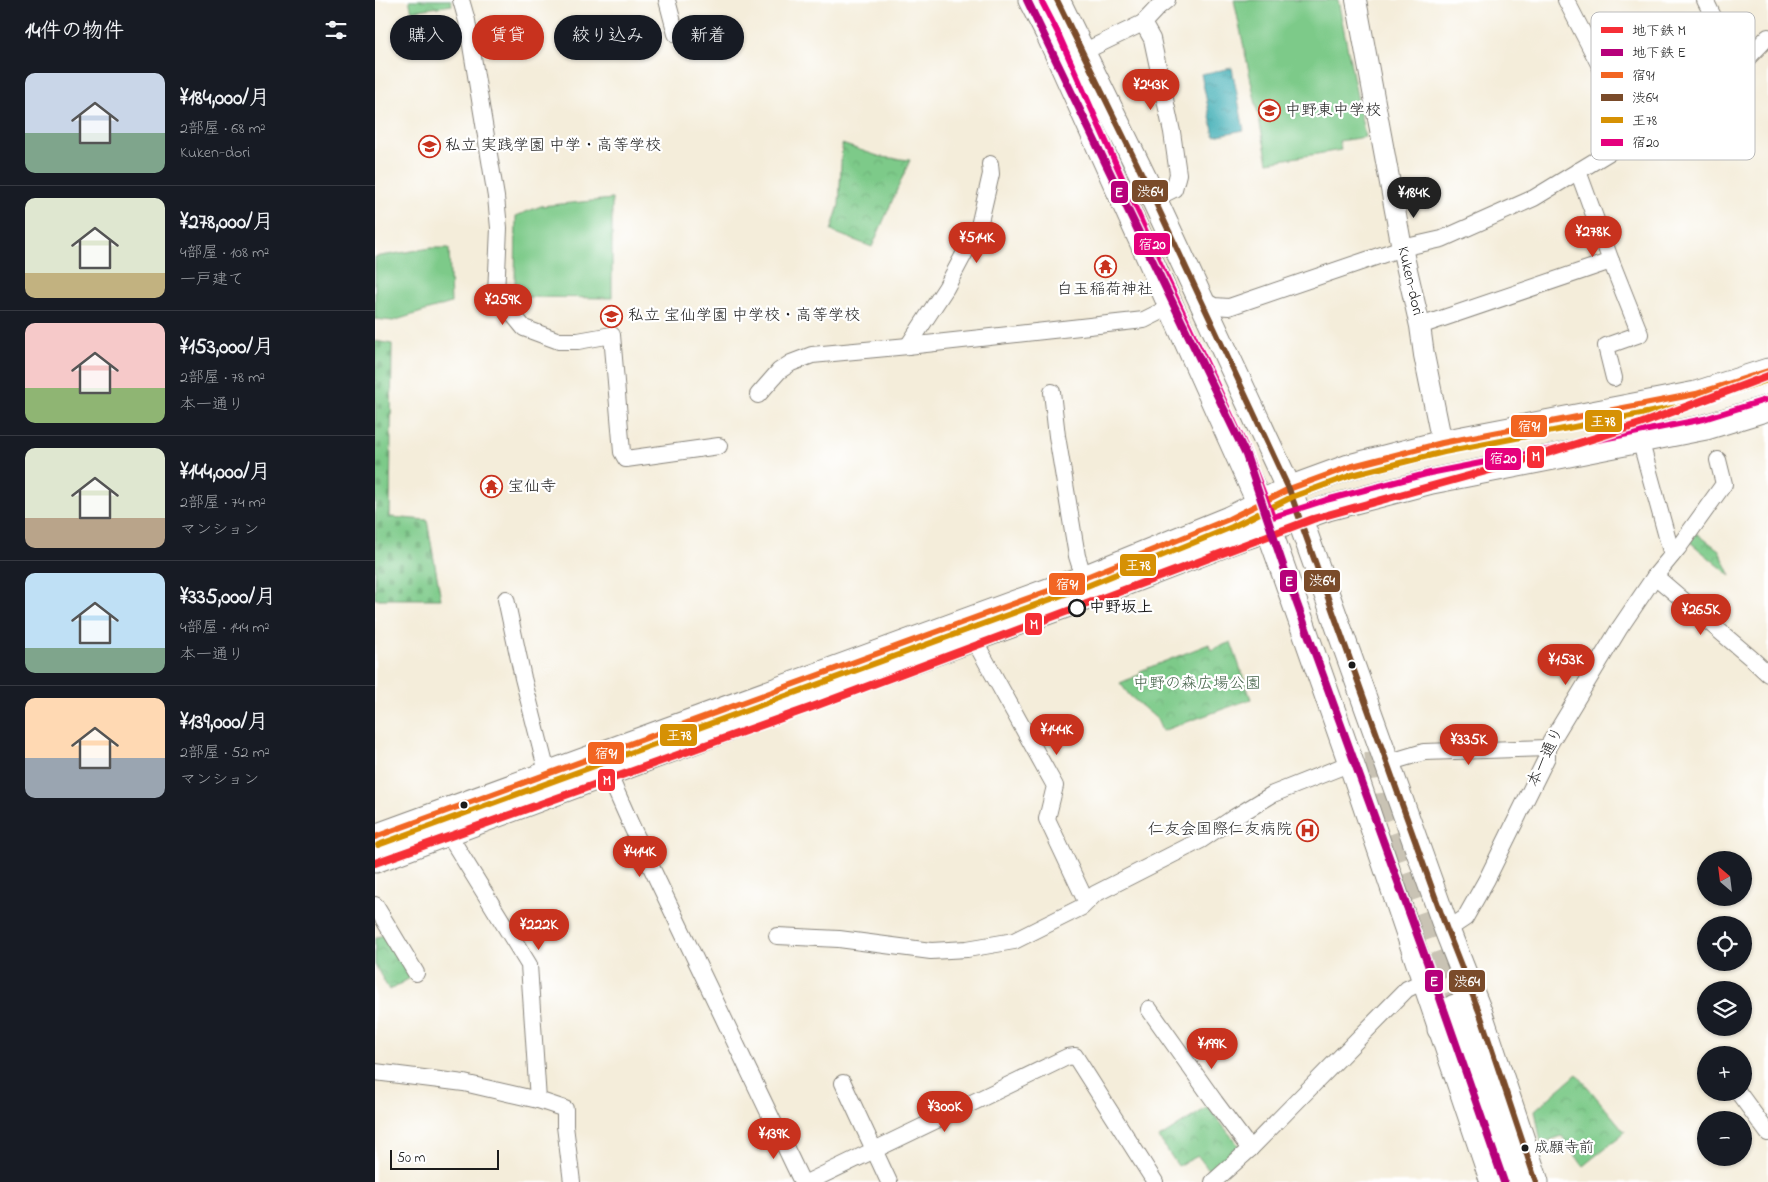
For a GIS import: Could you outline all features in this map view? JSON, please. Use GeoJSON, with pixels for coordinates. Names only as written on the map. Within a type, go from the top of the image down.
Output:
{"type":"FeatureCollection","features":[{"type":"Feature","properties":{"kind":"highway"},"geometry":{"type":"LineString","coordinates":[[1461,1023],[1518,1182]]}},
{"type":"Feature","properties":{"kind":"main road"},"geometry":{"type":"LineString","coordinates":[[1031,0],[1049,35],[1260,504],[1351,763],[1424,981],[1461,1023],[1536,1182]]}},
{"type":"Feature","properties":{"kind":"main road"},"geometry":{"type":"LineString","coordinates":[[1057,0],[1201,299],[1289,490],[1300,518],[1447,930],[1461,1023],[1493,1182]]}},
{"type":"Feature","properties":{"kind":"main road"},"geometry":{"type":"LineString","coordinates":[[375,860],[447,832],[550,784],[1084,578],[1221,523],[1289,490],[1349,467],[1442,444],[1696,394],[1768,371]]}},
{"type":"Feature","properties":{"kind":"main road"},"geometry":{"type":"LineString","coordinates":[[375,837],[550,784],[608,773],[1099,593],[1268,528],[1328,508],[1432,481],[1707,427],[1768,408]]}},
{"type":"Feature","properties":{"kind":"main road"},"geometry":{"type":"LineString","coordinates":[[1230,435],[1258,422]]}},
{"type":"Feature","properties":{"kind":"street"},"geometry":{"type":"LineString","coordinates":[[461,0],[469,31],[496,197],[499,228],[496,294],[524,328],[559,341],[612,335],[622,452],[626,459],[719,446]]}},
{"type":"Feature","properties":{"kind":"street"},"geometry":{"type":"LineString","coordinates":[[667,0],[672,19]]}},
{"type":"Feature","properties":{"kind":"street"},"geometry":{"type":"LineString","coordinates":[[1083,52],[1143,23],[1158,6],[1167,0]]}},
{"type":"Feature","properties":{"kind":"street","name":"Kuken-dori"},"geometry":{"type":"LineString","coordinates":[[1356,0],[1402,248],[1420,326],[1442,444]]}},
{"type":"Feature","properties":{"kind":"street"},"geometry":{"type":"LineString","coordinates":[[1566,0],[1591,49]]}},
{"type":"Feature","properties":{"kind":"street"},"geometry":{"type":"LineString","coordinates":[[1705,0],[1711,12]]}},
{"type":"Feature","properties":{"kind":"street"},"geometry":{"type":"LineString","coordinates":[[1143,23],[1151,39],[1172,132],[1178,174],[1174,188],[1154,199]]}},
{"type":"Feature","properties":{"kind":"street"},"geometry":{"type":"LineString","coordinates":[[1755,50],[1768,37]]}},
{"type":"Feature","properties":{"kind":"street"},"geometry":{"type":"LineString","coordinates":[[1201,299],[1214,306],[1229,307],[1402,248],[1442,239],[1534,198],[1595,160]]}},
{"type":"Feature","properties":{"kind":"street"},"geometry":{"type":"LineString","coordinates":[[908,346],[946,288],[979,226],[991,174],[990,164]]}},
{"type":"Feature","properties":{"kind":"street"},"geometry":{"type":"LineString","coordinates":[[1578,170],[1640,334],[1606,346],[1614,378]]}},
{"type":"Feature","properties":{"kind":"street"},"geometry":{"type":"LineString","coordinates":[[1420,326],[1611,261]]}},
{"type":"Feature","properties":{"kind":"street"},"geometry":{"type":"LineString","coordinates":[[758,395],[779,371],[791,363],[812,355],[1144,320],[1170,307]]}},
{"type":"Feature","properties":{"kind":"street"},"geometry":{"type":"LineString","coordinates":[[1052,392],[1057,436],[1077,556],[1084,578]]}},
{"type":"Feature","properties":{"kind":"street"},"geometry":{"type":"LineString","coordinates":[[1631,407],[1673,555]]}},
{"type":"Feature","properties":{"kind":"street","name":"本一通り"},"geometry":{"type":"LineString","coordinates":[[1447,930],[1465,918],[1487,879],[1547,757],[1547,748],[1619,629],[1655,576],[1673,555],[1724,484],[1718,460]]}},
{"type":"Feature","properties":{"kind":"street"},"geometry":{"type":"LineString","coordinates":[[1655,576],[1768,674]]}},
{"type":"Feature","properties":{"kind":"street"},"geometry":{"type":"LineString","coordinates":[[506,599],[523,678],[550,784]]}},
{"type":"Feature","properties":{"kind":"street"},"geometry":{"type":"LineString","coordinates":[[973,638],[1055,786],[1047,819],[1083,895],[1089,899]]}},
{"type":"Feature","properties":{"kind":"street"},"geometry":{"type":"LineString","coordinates":[[1387,763],[1424,752],[1547,748]]}},
{"type":"Feature","properties":{"kind":"street"},"geometry":{"type":"LineString","coordinates":[[777,936],[839,939],[931,951],[967,949],[1013,941],[1083,907],[1089,899],[1103,890],[1201,840],[1273,794],[1351,763]]}},
{"type":"Feature","properties":{"kind":"street"},"geometry":{"type":"LineString","coordinates":[[608,773],[802,1182]]}},
{"type":"Feature","properties":{"kind":"street"},"geometry":{"type":"LineString","coordinates":[[447,832],[529,965],[538,1100]]}},
{"type":"Feature","properties":{"kind":"street"},"geometry":{"type":"LineString","coordinates":[[375,905],[416,973]]}},
{"type":"Feature","properties":{"kind":"street"},"geometry":{"type":"LineString","coordinates":[[1213,1182],[1250,1149],[1407,989],[1424,981]]}},
{"type":"Feature","properties":{"kind":"street"},"geometry":{"type":"LineString","coordinates":[[1149,1009],[1250,1149]]}},
{"type":"Feature","properties":{"kind":"street"},"geometry":{"type":"LineString","coordinates":[[808,1182],[1067,1057],[1075,1056],[1155,1182]]}},
{"type":"Feature","properties":{"kind":"street"},"geometry":{"type":"LineString","coordinates":[[375,1072],[464,1083],[538,1100],[565,1109],[565,1126],[572,1182]]}},
{"type":"Feature","properties":{"kind":"street"},"geometry":{"type":"LineString","coordinates":[[843,1082],[889,1182]]}},
{"type":"Feature","properties":{"kind":"street"},"geometry":{"type":"LineString","coordinates":[[1745,1101],[1768,1133]]}},
{"type":"Feature","properties":{"kind":"green space"},"geometry":{"type":"Polygon","coordinates":[[[409,0],[451,0],[452,5],[412,11],[409,0]]]}},
{"type":"Feature","properties":{"kind":"green space"},"geometry":{"type":"Polygon","coordinates":[[[1234,0],[1338,0],[1365,137],[1339,141],[1341,150],[1268,162],[1234,0]]]}},
{"type":"Feature","properties":{"kind":"green space"},"geometry":{"type":"Polygon","coordinates":[[[842,144],[881,157],[910,160],[872,247],[831,231],[839,205],[842,144]]]}},
{"type":"Feature","properties":{"kind":"green space"},"geometry":{"type":"Polygon","coordinates":[[[612,199],[612,298],[525,297],[515,283],[516,216],[541,206],[612,199]]]}},
{"type":"Feature","properties":{"kind":"green space"},"geometry":{"type":"Polygon","coordinates":[[[431,248],[449,248],[451,303],[393,321],[375,319],[375,257],[431,248]]]}},
{"type":"Feature","properties":{"kind":"green space"},"geometry":{"type":"Polygon","coordinates":[[[375,341],[392,344],[390,517],[427,520],[441,599],[375,599],[375,341]]]}},
{"type":"Feature","properties":{"kind":"green space"},"geometry":{"type":"Polygon","coordinates":[[[1696,533],[1719,550],[1731,576],[1690,542],[1696,533]]]}},
{"type":"Feature","properties":{"kind":"green space","name":"中野の森広場公園"},"geometry":{"type":"Polygon","coordinates":[[[1231,642],[1251,699],[1162,731],[1157,719],[1130,696],[1120,683],[1141,674],[1140,671],[1209,644],[1211,650],[1231,642]]]}},
{"type":"Feature","properties":{"kind":"green space"},"geometry":{"type":"Polygon","coordinates":[[[387,932],[412,977],[389,990],[375,965],[375,939],[387,932]]]}},
{"type":"Feature","properties":{"kind":"green space"},"geometry":{"type":"Polygon","coordinates":[[[1577,1074],[1625,1132],[1583,1166],[1562,1136],[1541,1143],[1535,1110],[1577,1074]]]}},
{"type":"Feature","properties":{"kind":"green space"},"geometry":{"type":"Polygon","coordinates":[[[1208,1107],[1239,1146],[1238,1150],[1212,1174],[1198,1156],[1178,1166],[1159,1138],[1208,1107]]]}},
{"type":"Feature","properties":{"kind":"water"},"geometry":{"type":"Polygon","coordinates":[[[1232,68],[1244,130],[1214,136],[1201,74],[1232,68]]]}},
{"type":"Feature","properties":{"kind":"tunnel"},"geometry":{"type":"LineString","coordinates":[[1378,751],[1385,806],[1462,1025]]}},
{"type":"Feature","properties":{"kind":"metro line","name":"E"},"geometry":{"type":"LineString","coordinates":[[1027,0],[1246,455],[1284,568],[1434,981],[1504,1182]]}},
{"type":"Feature","properties":{"kind":"metro line","name":"M"},"geometry":{"type":"LineString","coordinates":[[375,863],[815,706],[1313,519],[1515,463],[1640,424],[1768,376]]}},
{"type":"Feature","properties":{"kind":"transit line","name":"宿20"},"geometry":{"type":"LineString","coordinates":[[1041,0],[1057,31],[1163,270],[1243,441],[1273,517],[1326,500],[1430,473],[1704,419],[1765,400]]}},
{"type":"Feature","properties":{"kind":"transit line","name":"渋64"},"geometry":{"type":"LineString","coordinates":[[1057,0],[1154,199],[1289,489],[1447,930],[1480,1014],[1536,1182]]}},
{"type":"Feature","properties":{"kind":"transit line","name":"宿91"},"geometry":{"type":"LineString","coordinates":[[375,837],[1084,578],[1229,519],[1289,489],[1349,467],[1442,443],[1696,394],[1768,371]]}},
{"type":"Feature","properties":{"kind":"transit line","name":"王78"},"geometry":{"type":"LineString","coordinates":[[378,845],[1087,586],[1232,527],[1292,497],[1352,475],[1444,452],[1698,403],[1768,380]]}},
{"type":"Feature","properties":{"kind":"place","name":"中野東中学校"},"geometry":{"type":"Point","coordinates":[1269,111]}},
{"type":"Feature","properties":{"kind":"place","name":"私立 実践学園 中学・高等学校"},"geometry":{"type":"Point","coordinates":[429,146]}},
{"type":"Feature","properties":{"kind":"place","name":"白玉稲荷神社"},"geometry":{"type":"Point","coordinates":[1105,266]}},
{"type":"Feature","properties":{"kind":"place","name":"私立 宝仙学園 中学校・高等学校"},"geometry":{"type":"Point","coordinates":[612,316]}},
{"type":"Feature","properties":{"kind":"place","name":"宝仙寺"},"geometry":{"type":"Point","coordinates":[492,487]}},
{"type":"Feature","properties":{"kind":"place","name":"中野坂上"},"geometry":{"type":"Point","coordinates":[1077,608]}},
{"type":"Feature","properties":{"kind":"place","name":"仁友会国際仁友病院"},"geometry":{"type":"Point","coordinates":[1308,830]}},
{"type":"Feature","properties":{"kind":"place","name":"成願寺前"},"geometry":{"type":"Point","coordinates":[1525,1148]}}]}
